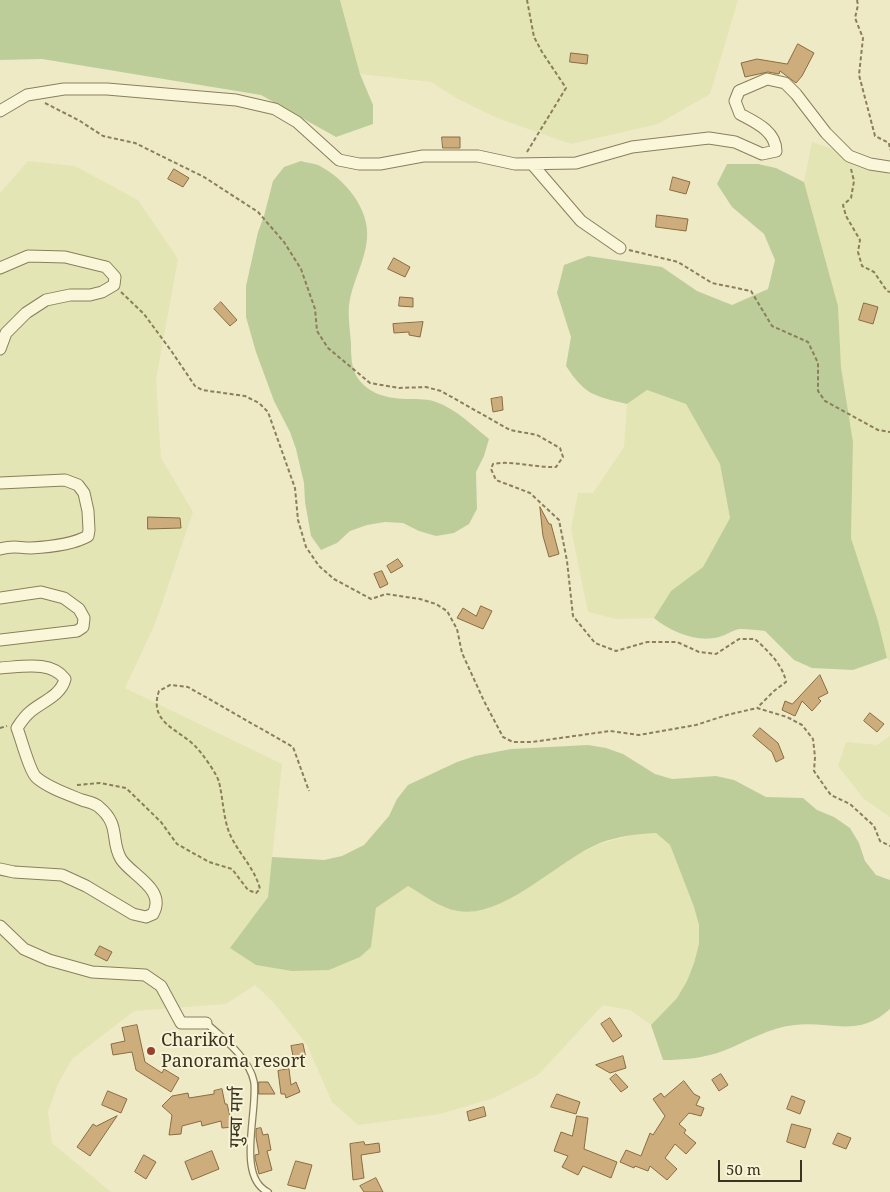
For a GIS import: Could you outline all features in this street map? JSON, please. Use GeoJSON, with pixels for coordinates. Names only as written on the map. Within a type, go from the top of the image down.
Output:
{"type":"FeatureCollection","features":[{"type":"Feature","properties":{"kind":"street"},"geometry":{"type":"LineString","coordinates":[[0,110],[28,95],[64,89],[107,89],[236,100],[274,109],[297,122],[339,160],[359,164],[380,164],[423,156],[478,156],[515,164],[529,159],[576,163],[632,147],[709,138],[735,142],[762,154],[776,151],[773,137],[759,124],[740,114],[735,101],[739,91],[767,79],[785,82],[826,133],[849,156],[870,164],[890,167]]}},
{"type":"Feature","properties":{"kind":"street"},"geometry":{"type":"LineString","coordinates":[[529,159],[581,221],[620,248]]}},
{"type":"Feature","properties":{"kind":"street"},"geometry":{"type":"LineString","coordinates":[[0,268],[28,256],[65,257],[106,267],[115,277],[114,285],[102,292],[90,295],[70,295],[46,300],[26,312],[6,333],[0,349]]}},
{"type":"Feature","properties":{"kind":"street"},"geometry":{"type":"LineString","coordinates":[[0,483],[65,480],[78,485],[84,493],[90,530],[88,536],[79,541],[29,548],[13,546],[0,549]]}},
{"type":"Feature","properties":{"kind":"street"},"geometry":{"type":"LineString","coordinates":[[0,598],[41,592],[64,598],[79,609],[84,618],[82,627],[77,631],[0,640]]}},
{"type":"Feature","properties":{"kind":"street"},"geometry":{"type":"LineString","coordinates":[[0,668],[49,667],[60,673],[65,679],[57,692],[23,718],[17,728],[29,764],[35,777],[52,787],[98,805],[110,818],[116,833],[117,847],[121,859],[147,883],[156,898],[156,908],[153,914],[146,917],[133,914],[86,886],[62,875],[14,872],[0,869]]}},
{"type":"Feature","properties":{"kind":"street"},"geometry":{"type":"LineString","coordinates":[[0,926],[24,949],[50,960],[92,972],[145,975],[161,986],[181,1023],[206,1023]]}},
{"type":"Feature","properties":{"kind":"lane","name":"गुम्बा मार्ग"},"geometry":{"type":"LineString","coordinates":[[206,1023],[232,1046],[246,1065],[254,1081],[254,1110],[250,1143],[252,1174],[262,1189],[268,1192]]}},
{"type":"Feature","properties":{"kind":"path"},"geometry":{"type":"LineString","coordinates":[[528,0],[534,37],[566,88],[529,159]]}},
{"type":"Feature","properties":{"kind":"path"},"geometry":{"type":"LineString","coordinates":[[857,0],[858,5],[855,18],[862,38],[859,75],[876,136],[889,143],[890,150]]}},
{"type":"Feature","properties":{"kind":"path"},"geometry":{"type":"LineString","coordinates":[[45,104],[80,120],[103,136],[135,143],[204,178],[258,212],[284,242],[301,269],[315,309],[317,331],[328,348],[370,383],[399,388],[426,387],[441,391],[510,430],[537,435],[560,448],[563,458],[556,467],[503,462],[493,464],[491,469],[496,480],[530,494],[559,520],[567,561],[573,616],[595,643],[616,650],[647,642],[677,642],[699,652],[716,654],[739,639],[756,640],[768,651],[784,672],[786,682],[757,708]]}},
{"type":"Feature","properties":{"kind":"path"},"geometry":{"type":"LineString","coordinates":[[851,169],[854,181],[852,198],[843,204],[846,216],[860,240],[858,252],[862,266],[874,272],[887,291],[890,292]]}},
{"type":"Feature","properties":{"kind":"path"},"geometry":{"type":"LineString","coordinates":[[620,248],[678,262],[712,283],[751,291],[772,326],[808,342],[818,363],[818,391],[825,400],[878,430],[890,432]]}},
{"type":"Feature","properties":{"kind":"path"},"geometry":{"type":"LineString","coordinates":[[114,285],[144,314],[195,386],[202,390],[245,396],[259,402],[268,412],[295,488],[298,520],[306,547],[319,566],[334,579],[371,599],[386,594],[420,599],[436,604],[447,611],[457,629],[462,653],[502,736],[513,742],[532,742],[610,731],[639,735],[696,725],[757,708],[802,725],[813,739],[814,771],[825,787],[831,795],[850,804],[874,826],[880,841],[890,846]]}},
{"type":"Feature","properties":{"kind":"path"},"geometry":{"type":"LineString","coordinates":[[71,786],[100,783],[126,788],[161,822],[177,844],[209,862],[232,869],[248,890],[256,893],[260,889],[258,879],[241,854],[229,830],[218,780],[196,747],[168,726],[160,715],[156,700],[159,691],[170,685],[188,687],[293,747],[309,790]]}},
{"type":"Feature","properties":{"kind":"green space"},"geometry":{"type":"Polygon","coordinates":[[[0,0],[340,0],[360,74],[373,105],[373,124],[336,137],[261,95],[42,59],[0,60],[0,0]]]}},
{"type":"Feature","properties":{"kind":"green space"},"geometry":{"type":"Polygon","coordinates":[[[340,0],[738,0],[710,94],[658,124],[571,144],[497,118],[458,99],[431,82],[360,74],[340,0]]]}},
{"type":"Feature","properties":{"kind":"green space"},"geometry":{"type":"Polygon","coordinates":[[[812,142],[870,161],[890,175],[890,661],[887,658],[878,621],[851,538],[853,442],[841,367],[838,306],[804,182],[812,142]]]}},
{"type":"Feature","properties":{"kind":"green space"},"geometry":{"type":"Polygon","coordinates":[[[28,161],[75,166],[138,200],[178,259],[156,380],[161,458],[193,512],[155,624],[125,688],[282,764],[268,897],[231,948],[371,948],[376,908],[408,885],[442,907],[599,844],[637,834],[656,833],[670,845],[694,907],[699,925],[699,944],[687,981],[677,998],[651,1025],[630,1010],[603,1005],[538,1075],[494,1098],[440,1114],[358,1125],[332,1102],[307,1045],[275,1004],[255,985],[226,1004],[134,1011],[72,1059],[58,1084],[48,1112],[52,1143],[111,1192],[0,1192],[0,193],[28,161]]]}},
{"type":"Feature","properties":{"kind":"green space"},"geometry":{"type":"Polygon","coordinates":[[[301,161],[318,165],[347,187],[360,206],[367,228],[366,247],[349,305],[352,360],[357,377],[367,388],[380,395],[402,399],[430,400],[443,405],[464,418],[489,439],[484,456],[476,472],[477,509],[469,524],[454,533],[436,536],[419,531],[403,523],[385,522],[367,525],[350,531],[337,543],[321,550],[311,536],[304,483],[296,449],[290,432],[274,401],[256,352],[246,317],[246,286],[258,232],[273,181],[284,167],[301,161]]]}},
{"type":"Feature","properties":{"kind":"green space"},"geometry":{"type":"Polygon","coordinates":[[[727,164],[758,164],[776,168],[804,182],[838,306],[841,367],[853,442],[851,538],[878,621],[887,658],[853,670],[812,668],[794,660],[765,631],[738,629],[719,637],[702,639],[676,632],[654,618],[671,591],[703,567],[730,518],[720,464],[686,404],[647,390],[627,404],[606,399],[585,389],[566,366],[571,337],[557,293],[564,265],[588,256],[662,267],[697,291],[732,305],[768,289],[775,260],[764,234],[732,207],[717,184],[727,164]]]}},
{"type":"Feature","properties":{"kind":"green space"},"geometry":{"type":"Polygon","coordinates":[[[647,390],[686,404],[720,464],[730,518],[703,567],[671,591],[654,618],[616,619],[588,612],[571,529],[578,493],[593,493],[624,447],[627,404],[647,390]]]}},
{"type":"Feature","properties":{"kind":"green space"},"geometry":{"type":"Polygon","coordinates":[[[890,736],[890,817],[864,799],[838,766],[846,742],[877,745],[890,736]]]}},
{"type":"Feature","properties":{"kind":"green space"},"geometry":{"type":"Polygon","coordinates":[[[588,745],[606,748],[623,754],[655,774],[672,779],[716,776],[734,780],[766,797],[803,798],[817,810],[834,817],[850,828],[859,843],[865,861],[876,875],[890,880],[890,1009],[878,1018],[856,1026],[808,1024],[786,1026],[709,1055],[679,1060],[663,1060],[651,1025],[677,998],[687,981],[699,944],[699,925],[670,845],[656,833],[628,836],[600,843],[584,851],[512,897],[494,906],[476,911],[458,911],[444,907],[408,886],[376,908],[371,947],[360,957],[329,970],[292,971],[256,965],[230,948],[268,897],[272,857],[324,860],[342,856],[364,845],[389,816],[397,799],[408,785],[457,762],[475,756],[511,749],[588,745]]]}},
{"type":"Feature","properties":{"kind":"building"},"geometry":{"type":"Polygon","coordinates":[[[798,44],[814,53],[802,76],[796,83],[780,71],[779,74],[768,72],[745,77],[741,63],[757,59],[787,64],[798,44]]]}},
{"type":"Feature","properties":{"kind":"building"},"geometry":{"type":"Polygon","coordinates":[[[571,53],[588,55],[587,64],[570,62],[571,53]]]}},
{"type":"Feature","properties":{"kind":"building"},"geometry":{"type":"Polygon","coordinates":[[[442,137],[460,137],[460,148],[443,148],[442,137]]]}},
{"type":"Feature","properties":{"kind":"building"},"geometry":{"type":"Polygon","coordinates":[[[174,169],[189,178],[183,187],[168,179],[174,169]]]}},
{"type":"Feature","properties":{"kind":"building"},"geometry":{"type":"Polygon","coordinates":[[[673,177],[690,182],[686,194],[670,190],[673,177]]]}},
{"type":"Feature","properties":{"kind":"building"},"geometry":{"type":"Polygon","coordinates":[[[657,215],[688,219],[686,231],[656,227],[657,215]]]}},
{"type":"Feature","properties":{"kind":"building"},"geometry":{"type":"Polygon","coordinates":[[[394,258],[410,267],[405,277],[388,269],[394,258]]]}},
{"type":"Feature","properties":{"kind":"building"},"geometry":{"type":"Polygon","coordinates":[[[400,297],[413,298],[413,307],[399,306],[400,297]]]}},
{"type":"Feature","properties":{"kind":"building"},"geometry":{"type":"Polygon","coordinates":[[[221,302],[237,320],[230,326],[214,309],[221,302]]]}},
{"type":"Feature","properties":{"kind":"building"},"geometry":{"type":"Polygon","coordinates":[[[864,303],[878,307],[873,324],[859,320],[864,303]]]}},
{"type":"Feature","properties":{"kind":"building"},"geometry":{"type":"Polygon","coordinates":[[[423,322],[420,337],[409,335],[409,332],[394,333],[393,324],[423,322]]]}},
{"type":"Feature","properties":{"kind":"building"},"geometry":{"type":"Polygon","coordinates":[[[502,397],[503,410],[493,412],[491,399],[502,397]]]}},
{"type":"Feature","properties":{"kind":"building"},"geometry":{"type":"Polygon","coordinates":[[[540,507],[549,524],[551,524],[559,554],[549,557],[543,536],[540,507]]]}},
{"type":"Feature","properties":{"kind":"building"},"geometry":{"type":"Polygon","coordinates":[[[148,517],[180,518],[181,528],[148,529],[148,517]]]}},
{"type":"Feature","properties":{"kind":"building"},"geometry":{"type":"Polygon","coordinates":[[[398,559],[403,566],[391,573],[387,566],[398,559]]]}},
{"type":"Feature","properties":{"kind":"building"},"geometry":{"type":"Polygon","coordinates":[[[382,571],[388,584],[380,588],[374,574],[382,571]]]}},
{"type":"Feature","properties":{"kind":"building"},"geometry":{"type":"Polygon","coordinates":[[[481,606],[492,611],[483,629],[457,618],[463,608],[476,616],[481,606]]]}},
{"type":"Feature","properties":{"kind":"building"},"geometry":{"type":"Polygon","coordinates":[[[820,675],[828,693],[818,698],[821,701],[812,711],[802,701],[795,716],[782,710],[785,701],[792,704],[820,675]]]}},
{"type":"Feature","properties":{"kind":"building"},"geometry":{"type":"Polygon","coordinates":[[[870,713],[884,724],[877,732],[864,721],[870,713]]]}},
{"type":"Feature","properties":{"kind":"building"},"geometry":{"type":"Polygon","coordinates":[[[760,728],[778,743],[784,758],[776,762],[772,752],[753,736],[760,728]]]}},
{"type":"Feature","properties":{"kind":"building"},"geometry":{"type":"Polygon","coordinates":[[[100,946],[112,952],[107,961],[95,955],[100,946]]]}},
{"type":"Feature","properties":{"kind":"building"},"geometry":{"type":"Polygon","coordinates":[[[610,1018],[622,1036],[613,1042],[601,1024],[610,1018]]]}},
{"type":"Feature","properties":{"kind":"building"},"geometry":{"type":"Polygon","coordinates":[[[137,1025],[145,1062],[162,1073],[164,1069],[179,1078],[171,1092],[136,1070],[132,1052],[113,1055],[111,1044],[125,1041],[122,1028],[137,1025]]]}},
{"type":"Feature","properties":{"kind":"building"},"geometry":{"type":"Polygon","coordinates":[[[303,1044],[306,1058],[294,1061],[291,1046],[303,1044]]]}},
{"type":"Feature","properties":{"kind":"building"},"geometry":{"type":"Polygon","coordinates":[[[623,1056],[626,1068],[610,1073],[596,1065],[623,1056]]]}},
{"type":"Feature","properties":{"kind":"building"},"geometry":{"type":"Polygon","coordinates":[[[289,1069],[291,1085],[296,1082],[300,1092],[286,1098],[285,1094],[281,1094],[278,1071],[289,1069]]]}},
{"type":"Feature","properties":{"kind":"building"},"geometry":{"type":"Polygon","coordinates":[[[616,1074],[628,1087],[621,1092],[610,1079],[616,1074]]]}},
{"type":"Feature","properties":{"kind":"building"},"geometry":{"type":"Polygon","coordinates":[[[721,1074],[728,1085],[719,1091],[712,1080],[721,1074]]]}},
{"type":"Feature","properties":{"kind":"building"},"geometry":{"type":"Polygon","coordinates":[[[684,1081],[694,1094],[700,1097],[696,1105],[704,1108],[701,1116],[689,1113],[679,1124],[686,1130],[684,1133],[696,1143],[686,1154],[675,1144],[665,1158],[677,1169],[667,1180],[650,1166],[648,1171],[620,1162],[626,1150],[641,1156],[650,1133],[653,1135],[665,1116],[653,1099],[661,1093],[664,1097],[684,1081]]]}},
{"type":"Feature","properties":{"kind":"building"},"geometry":{"type":"Polygon","coordinates":[[[259,1082],[268,1082],[275,1094],[259,1094],[259,1082]]]}},
{"type":"Feature","properties":{"kind":"building"},"geometry":{"type":"Polygon","coordinates":[[[222,1089],[225,1104],[227,1104],[230,1116],[232,1115],[234,1127],[222,1128],[221,1121],[202,1126],[201,1121],[182,1126],[181,1134],[169,1135],[172,1115],[162,1106],[172,1096],[188,1093],[189,1098],[214,1094],[214,1091],[222,1089]]]}},
{"type":"Feature","properties":{"kind":"building"},"geometry":{"type":"Polygon","coordinates":[[[108,1091],[127,1099],[121,1113],[102,1105],[108,1091]]]}},
{"type":"Feature","properties":{"kind":"building"},"geometry":{"type":"Polygon","coordinates":[[[557,1094],[580,1102],[576,1114],[551,1107],[557,1094]]]}},
{"type":"Feature","properties":{"kind":"building"},"geometry":{"type":"Polygon","coordinates":[[[792,1096],[805,1101],[800,1114],[787,1109],[792,1096]]]}},
{"type":"Feature","properties":{"kind":"building"},"geometry":{"type":"Polygon","coordinates":[[[484,1107],[486,1116],[469,1121],[467,1112],[484,1107]]]}},
{"type":"Feature","properties":{"kind":"building"},"geometry":{"type":"Polygon","coordinates":[[[117,1116],[90,1156],[77,1147],[93,1124],[96,1126],[117,1116]]]}},
{"type":"Feature","properties":{"kind":"building"},"geometry":{"type":"Polygon","coordinates":[[[577,1116],[588,1118],[584,1149],[617,1162],[611,1178],[583,1166],[578,1175],[562,1167],[568,1156],[554,1151],[561,1132],[572,1136],[577,1116]]]}},
{"type":"Feature","properties":{"kind":"building"},"geometry":{"type":"Polygon","coordinates":[[[792,1124],[811,1129],[805,1148],[787,1142],[792,1124]]]}},
{"type":"Feature","properties":{"kind":"building"},"geometry":{"type":"Polygon","coordinates":[[[261,1128],[263,1135],[268,1134],[271,1150],[267,1151],[272,1170],[259,1174],[255,1158],[255,1155],[259,1154],[256,1129],[261,1128]]]}},
{"type":"Feature","properties":{"kind":"building"},"geometry":{"type":"Polygon","coordinates":[[[838,1133],[851,1138],[846,1149],[833,1144],[838,1133]]]}},
{"type":"Feature","properties":{"kind":"building"},"geometry":{"type":"Polygon","coordinates":[[[364,1142],[365,1145],[379,1143],[380,1152],[361,1155],[364,1178],[353,1180],[350,1144],[364,1142]]]}},
{"type":"Feature","properties":{"kind":"building"},"geometry":{"type":"Polygon","coordinates":[[[212,1151],[219,1169],[192,1180],[185,1162],[212,1151]]]}},
{"type":"Feature","properties":{"kind":"building"},"geometry":{"type":"Polygon","coordinates":[[[144,1155],[156,1162],[146,1179],[135,1172],[144,1155]]]}},
{"type":"Feature","properties":{"kind":"building"},"geometry":{"type":"Polygon","coordinates":[[[296,1161],[312,1165],[305,1189],[288,1185],[296,1161]]]}},
{"type":"Feature","properties":{"kind":"building"},"geometry":{"type":"Polygon","coordinates":[[[376,1178],[383,1192],[364,1192],[360,1186],[376,1178]]]}},
{"type":"Feature","properties":{"kind":"place","name":"Charikot Panorama resort"},"geometry":{"type":"Point","coordinates":[151,1051]}}]}
